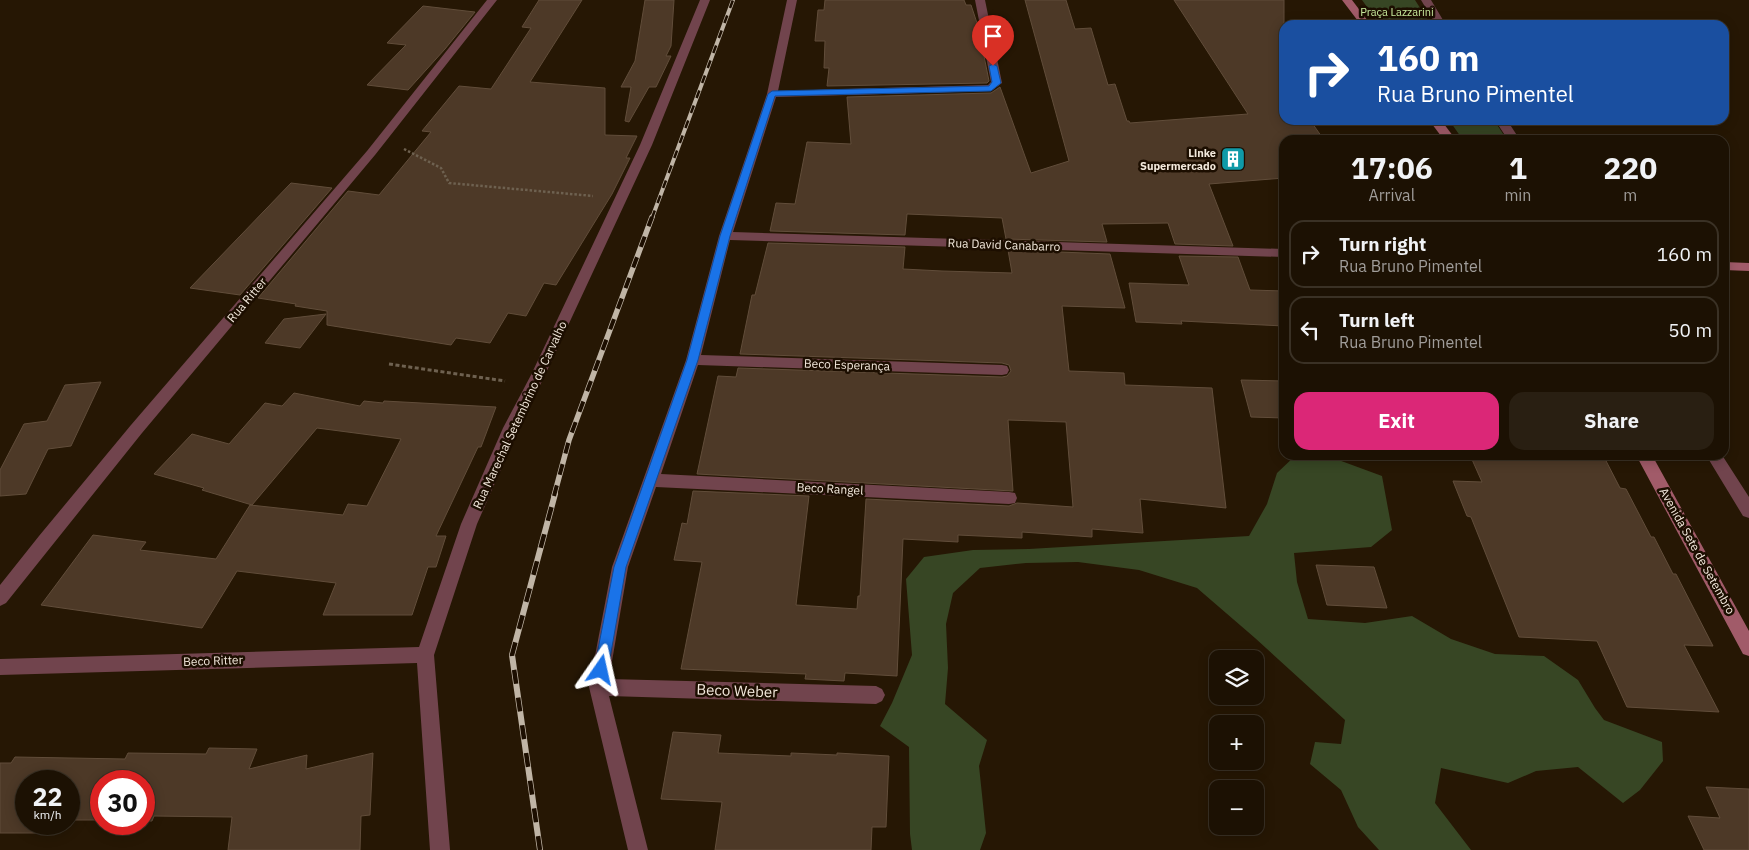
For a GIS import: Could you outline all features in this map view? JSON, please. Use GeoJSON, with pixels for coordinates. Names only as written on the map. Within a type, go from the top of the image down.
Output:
{"type":"FeatureCollection","features":[{"type":"Feature","properties":{"kind":"street","name":"Rua Ritter"},"geometry":{"type":"LineString","coordinates":[[0,598],[54,528],[383,138],[465,31],[492,0]]}},
{"type":"Feature","properties":{"kind":"street","name":"Rua Marechal Setembrino de Carvalho"},"geometry":{"type":"LineString","coordinates":[[440,850],[425,655],[469,524],[511,428],[646,145],[705,0]]}},
{"type":"Feature","properties":{"kind":"street"},"geometry":{"type":"LineString","coordinates":[[638,850],[598,687],[620,567],[693,360],[725,236],[772,94],[792,0]]}},
{"type":"Feature","properties":{"kind":"street"},"geometry":{"type":"LineString","coordinates":[[772,94],[991,88],[996,83],[980,0]]}},
{"type":"Feature","properties":{"kind":"street"},"geometry":{"type":"LineString","coordinates":[[1348,0],[1362,20]]}},
{"type":"Feature","properties":{"kind":"street"},"geometry":{"type":"LineString","coordinates":[[1426,0],[1439,20]]}},
{"type":"Feature","properties":{"kind":"street","name":"Rua David Canabarro"},"geometry":{"type":"LineString","coordinates":[[725,236],[1279,253]]}},
{"type":"Feature","properties":{"kind":"street"},"geometry":{"type":"LineString","coordinates":[[1729,266],[1749,267]]}},
{"type":"Feature","properties":{"kind":"street","name":"Beco Esperança"},"geometry":{"type":"LineString","coordinates":[[693,360],[1002,370]]}},
{"type":"Feature","properties":{"kind":"street","name":"Avenida Sete de Setembro"},"geometry":{"type":"LineString","coordinates":[[1647,460],[1749,648]]}},
{"type":"Feature","properties":{"kind":"street"},"geometry":{"type":"LineString","coordinates":[[1717,460],[1749,510]]}},
{"type":"Feature","properties":{"kind":"street","name":"Beco Rangel"},"geometry":{"type":"LineString","coordinates":[[651,480],[1009,498]]}},
{"type":"Feature","properties":{"kind":"street","name":"Beco Ritter"},"geometry":{"type":"LineString","coordinates":[[0,667],[425,655]]}},
{"type":"Feature","properties":{"kind":"street","name":"Beco Weber"},"geometry":{"type":"LineString","coordinates":[[598,687],[876,695]]}},
{"type":"Feature","properties":{"kind":"path"},"geometry":{"type":"LineString","coordinates":[[383,138],[441,168],[449,183],[622,198]]}},
{"type":"Feature","properties":{"kind":"path"},"geometry":{"type":"LineString","coordinates":[[389,364],[533,385]]}},
{"type":"Feature","properties":{"kind":"green space","name":"Praça Lazzarini"},"geometry":{"type":"Polygon","coordinates":[[[1362,0],[1415,0],[1428,20],[1376,20],[1362,0]]]}},
{"type":"Feature","properties":{"kind":"green space"},"geometry":{"type":"Polygon","coordinates":[[[1452,125],[1497,125],[1504,135],[1460,135],[1452,125]]]}},
{"type":"Feature","properties":{"kind":"green space"},"geometry":{"type":"Polygon","coordinates":[[[1291,460],[1339,460],[1382,476],[1392,530],[1371,547],[1294,553],[1297,582],[1308,619],[1365,623],[1412,616],[1451,639],[1495,654],[1544,656],[1578,680],[1604,720],[1662,742],[1663,761],[1640,790],[1623,803],[1578,767],[1536,771],[1508,783],[1441,768],[1435,803],[1471,850],[1379,850],[1358,827],[1341,790],[1310,764],[1315,742],[1341,744],[1345,720],[1197,588],[1139,570],[1078,562],[1026,563],[980,568],[953,593],[946,624],[948,668],[945,704],[987,740],[979,766],[986,833],[980,850],[912,850],[910,834],[909,747],[880,726],[912,655],[906,579],[924,557],[973,550],[1029,549],[1249,536],[1267,504],[1277,473],[1291,460]]]}},
{"type":"Feature","properties":{"kind":"building"},"geometry":{"type":"Polygon","coordinates":[[[539,0],[582,0],[530,82],[605,88],[605,135],[637,136],[626,158],[630,158],[612,194],[556,285],[544,283],[526,316],[508,313],[490,343],[456,338],[451,345],[327,325],[327,311],[258,298],[348,191],[379,195],[431,132],[422,131],[459,86],[491,89],[531,28],[522,27],[539,0]]]}},
{"type":"Feature","properties":{"kind":"building"},"geometry":{"type":"Polygon","coordinates":[[[645,0],[674,0],[671,46],[666,56],[671,56],[656,87],[649,87],[629,122],[625,121],[631,87],[621,87],[635,61],[645,0]]]}},
{"type":"Feature","properties":{"kind":"building"},"geometry":{"type":"Polygon","coordinates":[[[825,0],[964,0],[966,5],[971,5],[978,26],[989,81],[987,83],[827,86],[829,68],[824,68],[825,41],[815,41],[818,10],[824,10],[825,0]]]}},
{"type":"Feature","properties":{"kind":"building"},"geometry":{"type":"Polygon","coordinates":[[[1025,0],[1066,0],[1075,29],[1091,28],[1108,85],[1115,84],[1127,121],[1130,123],[1248,114],[1174,0],[1284,0],[1284,20],[1279,20],[1279,125],[1314,125],[1320,135],[1279,135],[1279,178],[1209,184],[1233,246],[1175,244],[1168,223],[1102,224],[1107,242],[1006,239],[1002,218],[907,214],[905,235],[770,231],[776,203],[795,204],[807,142],[851,144],[847,97],[991,93],[1000,87],[1031,173],[1069,161],[1025,0]]]}},
{"type":"Feature","properties":{"kind":"building"},"geometry":{"type":"Polygon","coordinates":[[[423,6],[475,12],[408,90],[367,85],[406,45],[387,43],[423,6]]]}},
{"type":"Feature","properties":{"kind":"building"},"geometry":{"type":"Polygon","coordinates":[[[291,183],[332,188],[240,295],[190,288],[291,183]]]}},
{"type":"Feature","properties":{"kind":"building"},"geometry":{"type":"Polygon","coordinates":[[[768,243],[905,247],[903,269],[942,271],[1012,273],[1008,250],[1110,254],[1125,308],[1062,306],[1069,371],[1124,373],[1125,385],[1212,388],[1226,508],[1140,499],[1143,533],[1092,529],[1092,537],[1022,532],[1022,538],[958,535],[958,542],[903,539],[897,676],[845,673],[844,681],[805,679],[806,674],[681,669],[702,562],[674,560],[682,523],[687,524],[693,491],[809,496],[796,605],[857,609],[858,596],[860,596],[866,499],[1009,506],[1017,503],[1073,507],[1066,422],[1008,420],[1013,491],[697,474],[718,376],[736,377],[738,368],[1002,377],[1007,376],[1011,371],[1009,365],[1002,363],[740,354],[752,295],[755,295],[768,243]]]}},
{"type":"Feature","properties":{"kind":"building"},"geometry":{"type":"Polygon","coordinates":[[[1179,256],[1238,257],[1250,290],[1279,291],[1279,326],[1181,321],[1182,324],[1136,322],[1129,283],[1189,285],[1179,256]]]}},
{"type":"Feature","properties":{"kind":"building"},"geometry":{"type":"Polygon","coordinates":[[[326,314],[300,348],[265,343],[284,319],[326,314]]]}},
{"type":"Feature","properties":{"kind":"building"},"geometry":{"type":"Polygon","coordinates":[[[1241,380],[1279,381],[1279,418],[1251,417],[1241,380]]]}},
{"type":"Feature","properties":{"kind":"building"},"geometry":{"type":"Polygon","coordinates":[[[101,382],[71,446],[48,449],[26,494],[0,496],[0,470],[24,424],[47,421],[65,385],[101,382]]]}},
{"type":"Feature","properties":{"kind":"building"},"geometry":{"type":"Polygon","coordinates":[[[294,393],[360,406],[364,401],[383,403],[384,401],[496,407],[481,447],[478,447],[436,536],[446,536],[436,567],[428,567],[412,615],[323,615],[336,583],[237,571],[202,628],[41,605],[93,535],[146,542],[140,550],[216,559],[250,505],[343,515],[348,504],[367,506],[401,439],[317,428],[252,505],[202,490],[204,488],[154,474],[192,434],[229,444],[265,403],[282,406],[294,393]]]}},
{"type":"Feature","properties":{"kind":"building"},"geometry":{"type":"Polygon","coordinates":[[[1472,460],[1606,460],[1620,488],[1626,489],[1673,574],[1676,574],[1713,646],[1684,645],[1719,712],[1627,707],[1597,641],[1519,637],[1471,517],[1467,516],[1453,481],[1482,482],[1472,460]]]}},
{"type":"Feature","properties":{"kind":"building"},"geometry":{"type":"Polygon","coordinates":[[[1316,565],[1374,567],[1387,608],[1327,605],[1316,565]]]}},
{"type":"Feature","properties":{"kind":"building"},"geometry":{"type":"Polygon","coordinates":[[[673,732],[721,735],[718,753],[791,756],[791,753],[837,755],[837,753],[889,756],[886,827],[872,827],[871,850],[715,850],[722,802],[661,799],[673,732]]]}},
{"type":"Feature","properties":{"kind":"building"},"geometry":{"type":"Polygon","coordinates":[[[209,748],[257,749],[249,769],[307,755],[306,769],[373,753],[370,815],[361,816],[360,850],[228,850],[232,817],[155,816],[155,770],[90,770],[90,820],[80,820],[80,770],[15,770],[15,833],[0,833],[0,763],[11,763],[15,757],[125,759],[128,753],[206,754],[209,748]]]}},
{"type":"Feature","properties":{"kind":"building"},"geometry":{"type":"Polygon","coordinates":[[[1706,787],[1749,789],[1749,850],[1704,850],[1688,816],[1720,818],[1706,787]]]}},
{"type":"Feature","properties":{"kind":"railway"},"geometry":{"type":"LineString","coordinates":[[652,218],[733,0]]}},
{"type":"Feature","properties":{"kind":"railway"},"geometry":{"type":"LineString","coordinates":[[554,496],[569,440],[652,217]]}},
{"type":"Feature","properties":{"kind":"railway"},"geometry":{"type":"LineString","coordinates":[[540,850],[512,655],[555,494]]}},
{"type":"Feature","properties":{"kind":"place","name":"Linke Supermercado"},"geometry":{"type":"Point","coordinates":[1233,159]}},
{"type":"Feature","properties":{"kind":"route"},"geometry":{"type":"LineString","coordinates":[[601,670],[620,567],[693,360],[725,236],[772,94],[991,88],[996,83],[993,66]]}}]}
